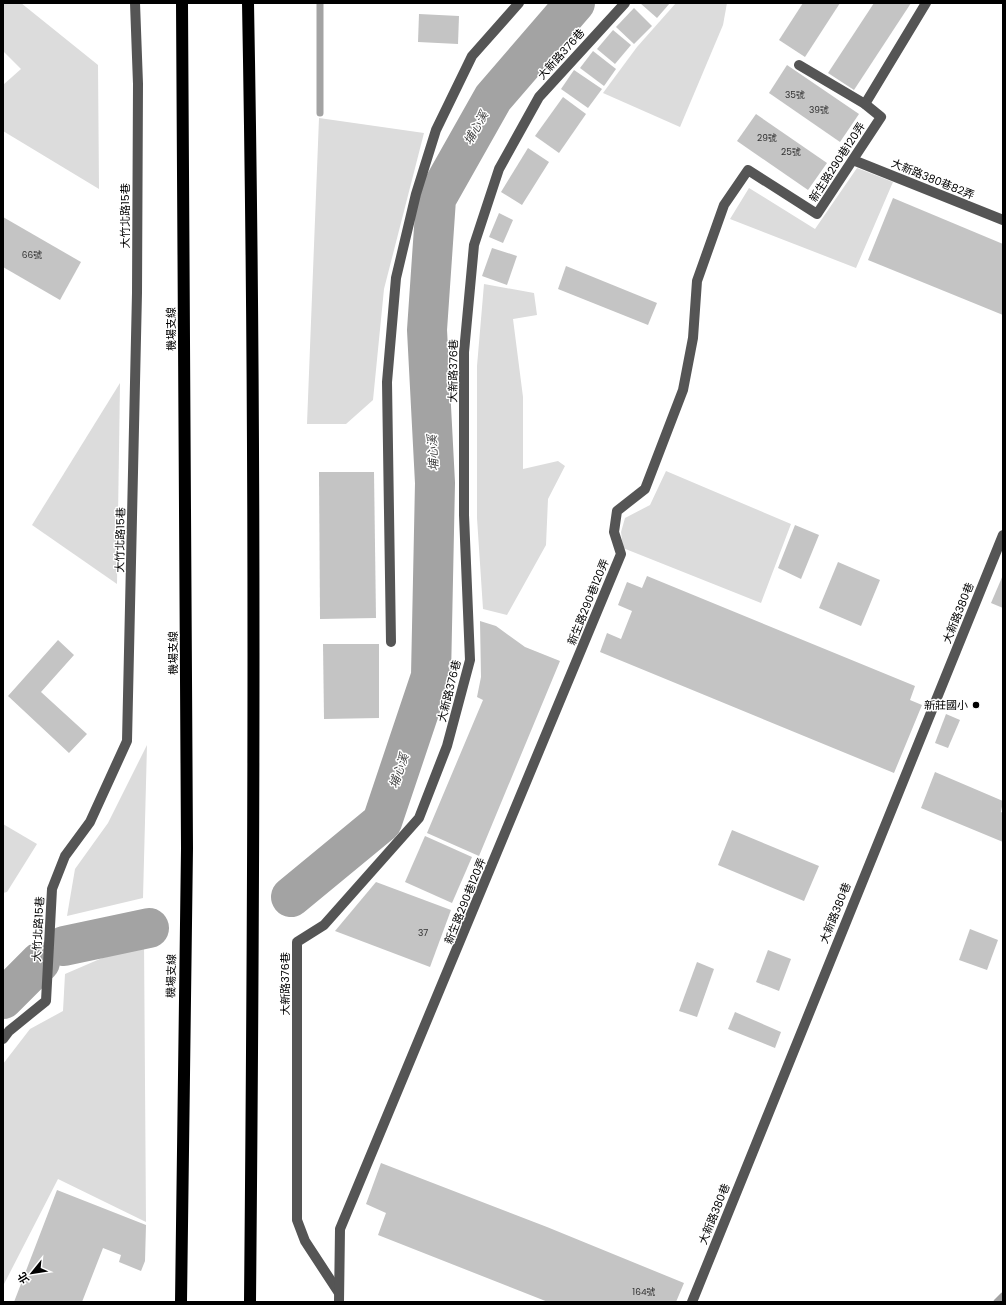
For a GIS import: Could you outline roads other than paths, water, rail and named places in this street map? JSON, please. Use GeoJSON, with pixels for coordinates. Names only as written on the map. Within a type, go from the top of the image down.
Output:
{"type":"FeatureCollection","features":[{"type":"Feature","properties":{"kind":"highway","name":"機場支線"},"geometry":{"type":"LineString","coordinates":[[181,1302],[184,971],[187,848],[182,3]]}},
{"type":"Feature","properties":{"kind":"highway"},"geometry":{"type":"LineString","coordinates":[[248,3],[251,193],[253,838],[250,1302]]}},
{"type":"Feature","properties":{"kind":"lane","name":"大竹北路15巷"},"geometry":{"type":"LineString","coordinates":[[3,1039],[9,1031],[46,1001],[52,889],[64,856],[90,822],[127,741],[137,293],[138,84],[136,3]]}},
{"type":"Feature","properties":{"kind":"lane"},"geometry":{"type":"LineString","coordinates":[[391,642],[387,382],[396,278],[416,194],[436,130],[472,56],[519,3]]}},
{"type":"Feature","properties":{"kind":"lane","name":"大新路376巷"},"geometry":{"type":"LineString","coordinates":[[339,1297],[306,1241],[297,1220],[297,942],[324,925],[419,818],[447,746],[470,660],[464,515],[464,352],[474,245],[499,169],[539,97],[625,3]]}},
{"type":"Feature","properties":{"kind":"lane"},"geometry":{"type":"LineString","coordinates":[[865,104],[926,3]]}},
{"type":"Feature","properties":{"kind":"lane","name":"新生路290巷120弄"},"geometry":{"type":"LineString","coordinates":[[339,1297],[340,1229],[621,554],[614,532],[617,510],[645,489],[683,390],[693,338],[697,280],[724,205],[748,170],[817,214],[881,117],[865,104],[799,65]]}},
{"type":"Feature","properties":{"kind":"lane","name":"大新路380巷82弄"},"geometry":{"type":"LineString","coordinates":[[853,160],[1003,220]]}},
{"type":"Feature","properties":{"kind":"lane","name":"大新路380巷"},"geometry":{"type":"LineString","coordinates":[[692,1302],[1003,534]]}},
{"type":"Feature","properties":{"kind":"waterway"},"geometry":{"type":"LineString","coordinates":[[320,3],[320,113]]}},
{"type":"Feature","properties":{"kind":"waterway","name":"埔心溪"},"geometry":{"type":"LineString","coordinates":[[291,897],[382,822],[431,676],[435,483],[427,330],[436,199],[493,98],[575,3]]}},
{"type":"Feature","properties":{"kind":"waterway"},"geometry":{"type":"LineString","coordinates":[[64,946],[149,928]]}},
{"type":"Feature","properties":{"kind":"waterway","name":"埔心溪"},"geometry":{"type":"LineString","coordinates":[[3,999],[40,962]]}},
{"type":"Feature","properties":{"kind":"waterway"},"geometry":{"type":"LineString","coordinates":[[997,1302],[1003,1296]]}},
{"type":"Feature","properties":{"kind":"place","name":"新莊國小"},"geometry":{"type":"Point","coordinates":[976,705]}}]}
